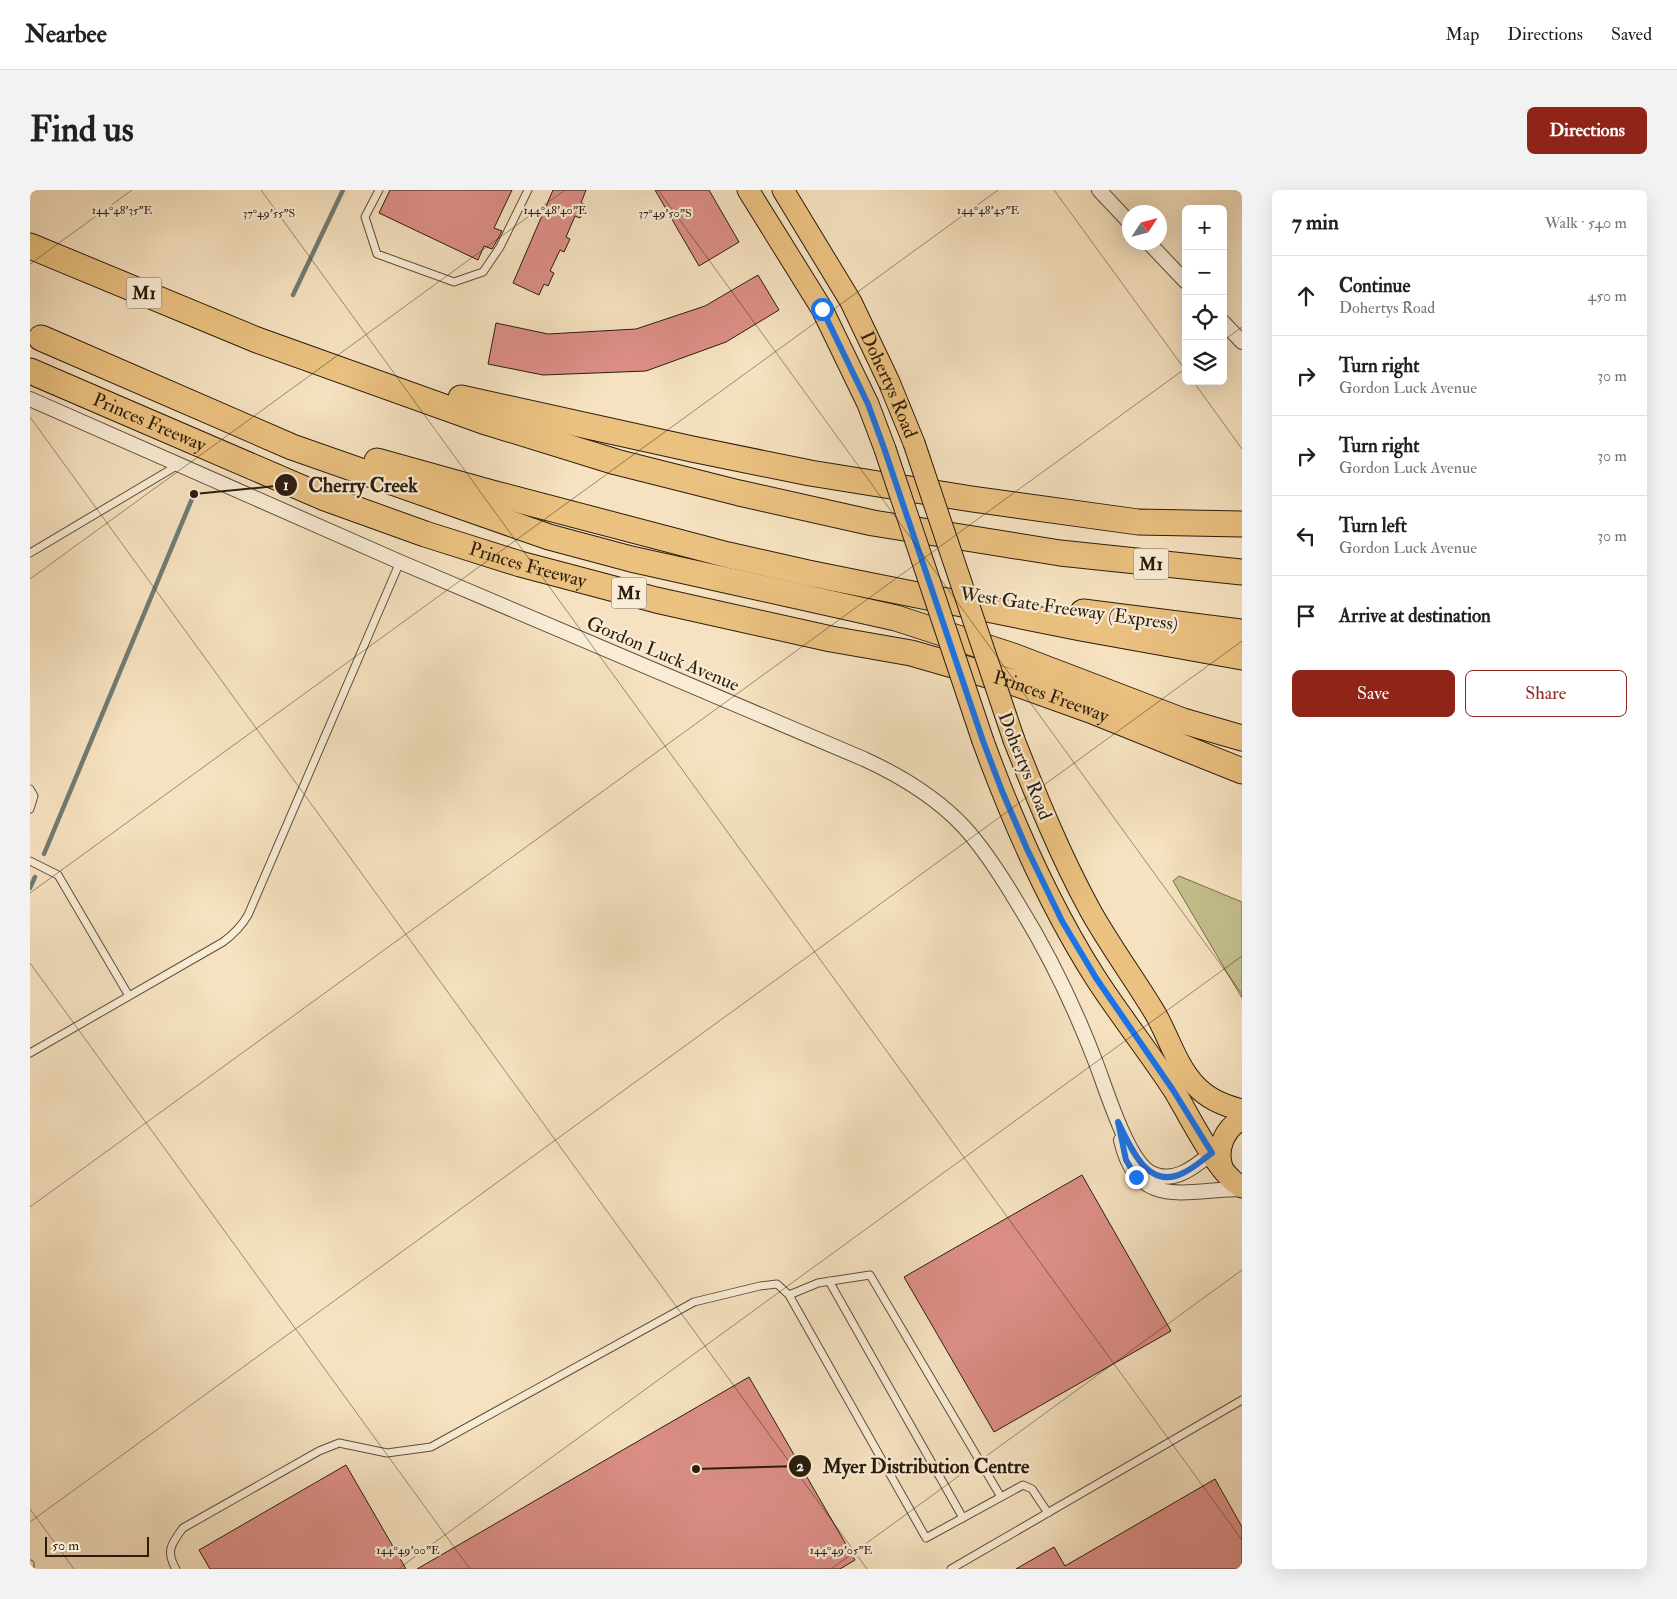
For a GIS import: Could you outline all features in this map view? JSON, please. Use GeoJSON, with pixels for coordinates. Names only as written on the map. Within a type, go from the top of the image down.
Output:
{"type":"FeatureCollection","features":[{"type":"Feature","properties":{"kind":"highway","name":"M1"},"geometry":{"type":"LineString","coordinates":[[30,246],[257,340],[502,427],[616,462],[739,493],[873,523],[1069,554],[1242,572]]}},
{"type":"Feature","properties":{"kind":"highway"},"geometry":{"type":"LineString","coordinates":[[36,336],[292,447],[540,534],[631,559],[896,618],[1013,656],[1183,721],[1242,738]]}},
{"type":"Feature","properties":{"kind":"highway","name":"Princes Freeway"},"geometry":{"type":"LineString","coordinates":[[36,336],[258,422],[398,468],[709,550],[808,573]]}},
{"type":"Feature","properties":{"kind":"highway"},"geometry":{"type":"LineString","coordinates":[[257,340],[402,384],[672,445],[810,473],[972,499],[1138,522],[1242,524]]}},
{"type":"Feature","properties":{"kind":"highway","name":"Princes Freeway"},"geometry":{"type":"LineString","coordinates":[[30,371],[325,498],[426,534],[520,564],[656,600],[831,639],[920,655],[1012,682],[1090,710],[1242,772]]}},
{"type":"Feature","properties":{"kind":"highway"},"geometry":{"type":"LineString","coordinates":[[808,573],[1080,628],[1242,657]]}},
{"type":"Feature","properties":{"kind":"highway","name":"West Gate Freeway (Express)"},"geometry":{"type":"LineString","coordinates":[[808,573],[1242,632]]}},
{"type":"Feature","properties":{"kind":"main road","name":"Dohertys Road"},"geometry":{"type":"LineString","coordinates":[[748,190],[822,309],[868,404],[983,741],[1027,849],[1062,921],[1096,978],[1216,1149],[1237,1184]]}},
{"type":"Feature","properties":{"kind":"main road","name":"Dohertys Road"},"geometry":{"type":"LineString","coordinates":[[783,190],[851,302],[890,382],[914,443],[1014,740],[1048,823],[1082,894],[1106,938],[1158,1017],[1181,1066],[1191,1080],[1203,1092],[1218,1102],[1242,1110]]}},
{"type":"Feature","properties":{"kind":"main road"},"geometry":{"type":"LineString","coordinates":[[1216,1149],[1229,1129],[1242,1118]]}},
{"type":"Feature","properties":{"kind":"street"},"geometry":{"type":"LineString","coordinates":[[1098,190],[1122,215]]}},
{"type":"Feature","properties":{"kind":"street"},"geometry":{"type":"LineString","coordinates":[[1156,250],[1182,278]]}},
{"type":"Feature","properties":{"kind":"street"},"geometry":{"type":"LineString","coordinates":[[1227,326],[1242,342]]}},
{"type":"Feature","properties":{"kind":"street","name":"Gordon Luck Avenue"},"geometry":{"type":"LineString","coordinates":[[30,399],[400,562],[897,775],[934,801],[963,826],[985,852],[1035,932],[1085,1035],[1118,1122],[1140,1162],[1150,1172],[1159,1175],[1180,1175],[1190,1170],[1216,1149]]}},
{"type":"Feature","properties":{"kind":"street","name":"Gordon Luck Avenue"},"geometry":{"type":"LineString","coordinates":[[1118,1122],[1126,1160],[1136,1177],[1147,1184],[1172,1193],[1220,1189],[1237,1184]]}},
{"type":"Feature","properties":{"kind":"lane"},"geometry":{"type":"LineString","coordinates":[[379,190],[366,217],[377,254],[454,282],[483,272],[500,247],[528,190]]}},
{"type":"Feature","properties":{"kind":"lane"},"geometry":{"type":"LineString","coordinates":[[30,553],[179,465]]}},
{"type":"Feature","properties":{"kind":"lane"},"geometry":{"type":"LineString","coordinates":[[30,1053],[223,942],[241,926],[248,915],[400,562]]}},
{"type":"Feature","properties":{"kind":"lane"},"geometry":{"type":"LineString","coordinates":[[30,789],[34,796],[30,809]]}},
{"type":"Feature","properties":{"kind":"lane"},"geometry":{"type":"LineString","coordinates":[[30,861],[58,875],[129,996]]}},
{"type":"Feature","properties":{"kind":"lane"},"geometry":{"type":"LineString","coordinates":[[789,1295],[818,1283],[870,1275],[1001,1497]]}},
{"type":"Feature","properties":{"kind":"lane"},"geometry":{"type":"LineString","coordinates":[[829,1281],[963,1518]]}},
{"type":"Feature","properties":{"kind":"lane"},"geometry":{"type":"LineString","coordinates":[[176,1569],[171,1561],[170,1548],[183,1528],[319,1451],[338,1443],[387,1453],[431,1447],[694,1302],[760,1286],[777,1284],[789,1295],[926,1538],[1023,1485],[1032,1489],[1048,1513]]}},
{"type":"Feature","properties":{"kind":"lane"},"geometry":{"type":"LineString","coordinates":[[950,1569],[1242,1400]]}},
{"type":"Feature","properties":{"kind":"shaded area"},"geometry":{"type":"Polygon","coordinates":[[[1179,876],[1242,902],[1242,998],[1173,881],[1179,876]]]}},
{"type":"Feature","properties":{"kind":"building"},"geometry":{"type":"Polygon","coordinates":[[[390,190],[512,190],[494,228],[502,231],[492,249],[484,246],[478,260],[379,213],[390,190]]]}},
{"type":"Feature","properties":{"kind":"building"},"geometry":{"type":"Polygon","coordinates":[[[553,190],[586,190],[581,203],[586,205],[580,218],[575,216],[566,237],[570,239],[564,252],[560,250],[550,271],[554,273],[548,286],[544,284],[539,295],[513,283],[553,190]]]}},
{"type":"Feature","properties":{"kind":"building"},"geometry":{"type":"Polygon","coordinates":[[[655,190],[709,190],[739,242],[699,266],[655,190]]]}},
{"type":"Feature","properties":{"kind":"building"},"geometry":{"type":"Polygon","coordinates":[[[758,275],[779,310],[726,342],[646,371],[543,375],[488,364],[496,323],[548,334],[636,329],[705,306],[758,275]]]}},
{"type":"Feature","properties":{"kind":"building"},"geometry":{"type":"Polygon","coordinates":[[[1082,1175],[1171,1331],[994,1432],[904,1277],[1082,1175]]]}},
{"type":"Feature","properties":{"kind":"building"},"geometry":{"type":"Polygon","coordinates":[[[749,1377],[855,1560],[840,1569],[417,1569],[749,1377]]]}},
{"type":"Feature","properties":{"kind":"building"},"geometry":{"type":"Polygon","coordinates":[[[346,1465],[406,1569],[210,1569],[199,1550],[346,1465]]]}},
{"type":"Feature","properties":{"kind":"building"},"geometry":{"type":"Polygon","coordinates":[[[1215,1479],[1242,1527],[1242,1569],[1016,1569],[1054,1547],[1065,1566],[1215,1479]]]}},
{"type":"Feature","properties":{"kind":"waterway"},"geometry":{"type":"LineString","coordinates":[[293,295],[343,190]]}},
{"type":"Feature","properties":{"kind":"waterway"},"geometry":{"type":"LineString","coordinates":[[44,854],[194,494]]}},
{"type":"Feature","properties":{"kind":"waterway"},"geometry":{"type":"LineString","coordinates":[[30,888],[35,877]]}},
{"type":"Feature","properties":{"kind":"place","name":"Cherry Creek"},"geometry":{"type":"Point","coordinates":[194,494]}},
{"type":"Feature","properties":{"kind":"place","name":"Myer Distribution Centre"},"geometry":{"type":"Point","coordinates":[696,1469]}},
{"type":"Feature","properties":{"kind":"route"},"geometry":{"type":"LineString","coordinates":[[822,309],[868,404],[983,741],[1027,849],[1062,921],[1096,978],[1173,1090],[1212,1153],[1190,1170],[1180,1175],[1159,1175],[1147,1170],[1140,1162],[1118,1122],[1126,1160],[1136,1177]]}}]}
